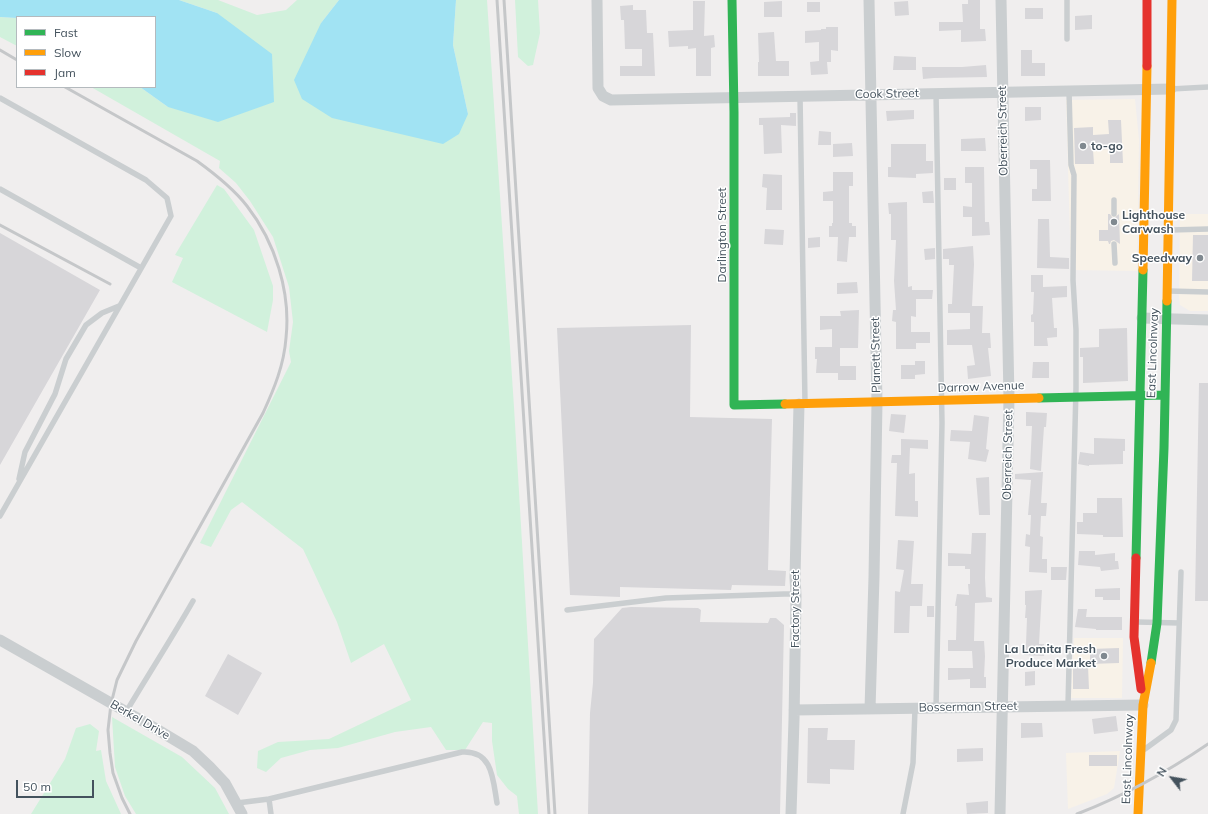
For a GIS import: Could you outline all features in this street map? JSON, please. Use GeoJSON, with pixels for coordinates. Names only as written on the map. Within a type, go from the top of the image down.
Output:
{"type":"FeatureCollection","features":[{"type":"Feature","properties":{"kind":"main road","name":"Darlington Street"},"geometry":{"type":"LineString","coordinates":[[732,0],[734,98],[734,405],[802,403]]}},
{"type":"Feature","properties":{"kind":"main road","name":"East Lincolnway"},"geometry":{"type":"LineString","coordinates":[[1143,705],[1134,637],[1147,90],[1147,0]]}},
{"type":"Feature","properties":{"kind":"main road","name":"East Lincolnway"},"geometry":{"type":"LineString","coordinates":[[1138,814],[1143,705],[1157,623],[1164,448],[1172,0]]}},
{"type":"Feature","properties":{"kind":"main road","name":"Darrow Avenue"},"geometry":{"type":"LineString","coordinates":[[802,403],[1164,395]]}},
{"type":"Feature","properties":{"kind":"street","name":"Cook Street"},"geometry":{"type":"LineString","coordinates":[[597,0],[598,88],[603,96],[611,100],[1171,89]]}},
{"type":"Feature","properties":{"kind":"street","name":"Planett Street"},"geometry":{"type":"LineString","coordinates":[[868,0],[877,402],[870,709]]}},
{"type":"Feature","properties":{"kind":"street","name":"Oberreich Street"},"geometry":{"type":"LineString","coordinates":[[1000,814],[1009,398],[1001,0]]}},
{"type":"Feature","properties":{"kind":"street"},"geometry":{"type":"LineString","coordinates":[[1142,318],[1208,320]]}},
{"type":"Feature","properties":{"kind":"street","name":"Factory Street"},"geometry":{"type":"LineString","coordinates":[[791,814],[796,596],[795,569],[802,403]]}},
{"type":"Feature","properties":{"kind":"street","name":"Berkel Drive"},"geometry":{"type":"LineString","coordinates":[[0,640],[193,752],[225,783],[242,814]]}},
{"type":"Feature","properties":{"kind":"street","name":"Bosserman Street"},"geometry":{"type":"LineString","coordinates":[[794,710],[1143,705]]}},
{"type":"Feature","properties":{"kind":"lane"},"geometry":{"type":"LineString","coordinates":[[1067,0],[1067,39]]}},
{"type":"Feature","properties":{"kind":"lane"},"geometry":{"type":"LineString","coordinates":[[1171,89],[1208,87]]}},
{"type":"Feature","properties":{"kind":"lane"},"geometry":{"type":"LineString","coordinates":[[1068,705],[1076,396],[1076,330],[1073,280],[1074,175],[1071,165],[1069,91]]}},
{"type":"Feature","properties":{"kind":"lane"},"geometry":{"type":"LineString","coordinates":[[936,93],[940,400],[942,423],[936,708]]}},
{"type":"Feature","properties":{"kind":"lane"},"geometry":{"type":"LineString","coordinates":[[800,96],[802,403]]}},
{"type":"Feature","properties":{"kind":"lane"},"geometry":{"type":"LineString","coordinates":[[0,98],[146,180],[167,198],[171,216],[0,516]]}},
{"type":"Feature","properties":{"kind":"lane"},"geometry":{"type":"LineString","coordinates":[[0,189],[141,268]]}},
{"type":"Feature","properties":{"kind":"lane"},"geometry":{"type":"LineString","coordinates":[[1114,200],[1114,214]]}},
{"type":"Feature","properties":{"kind":"lane"},"geometry":{"type":"LineString","coordinates":[[1168,230],[1208,229]]}},
{"type":"Feature","properties":{"kind":"lane"},"geometry":{"type":"LineString","coordinates":[[1114,244],[1115,264]]}},
{"type":"Feature","properties":{"kind":"lane"},"geometry":{"type":"LineString","coordinates":[[1167,292],[1208,292]]}},
{"type":"Feature","properties":{"kind":"lane"},"geometry":{"type":"LineString","coordinates":[[18,485],[25,452],[55,394],[66,359],[86,324],[102,313],[119,306]]}},
{"type":"Feature","properties":{"kind":"lane"},"geometry":{"type":"LineString","coordinates":[[1140,752],[1171,730],[1176,720],[1181,572]]}},
{"type":"Feature","properties":{"kind":"lane"},"geometry":{"type":"LineString","coordinates":[[567,610],[666,598],[784,594],[796,596]]}},
{"type":"Feature","properties":{"kind":"lane"},"geometry":{"type":"LineString","coordinates":[[126,712],[193,601]]}},
{"type":"Feature","properties":{"kind":"lane"},"geometry":{"type":"LineString","coordinates":[[1135,622],[1179,623]]}},
{"type":"Feature","properties":{"kind":"lane"},"geometry":{"type":"LineString","coordinates":[[903,814],[913,763],[915,709]]}},
{"type":"Feature","properties":{"kind":"lane"},"geometry":{"type":"LineString","coordinates":[[237,803],[269,799],[462,752],[470,752],[483,758],[489,766],[497,802]]}},
{"type":"Feature","properties":{"kind":"lane"},"geometry":{"type":"LineString","coordinates":[[269,799],[271,814]]}},
{"type":"Feature","properties":{"kind":"shaded area"},"geometry":{"type":"Polygon","coordinates":[[[1135,99],[1139,140],[1137,271],[1071,270],[1066,100],[1135,99]]]}},
{"type":"Feature","properties":{"kind":"shaded area"},"geometry":{"type":"Polygon","coordinates":[[[1180,214],[1208,214],[1208,311],[1190,311],[1180,305],[1180,214]]]}},
{"type":"Feature","properties":{"kind":"shaded area"},"geometry":{"type":"Polygon","coordinates":[[[1074,638],[1123,638],[1122,698],[1071,698],[1074,638]]]}},
{"type":"Feature","properties":{"kind":"shaded area"},"geometry":{"type":"Polygon","coordinates":[[[1120,751],[1114,788],[1107,794],[1068,809],[1066,753],[1120,751]]]}},
{"type":"Feature","properties":{"kind":"green space"},"geometry":{"type":"Polygon","coordinates":[[[179,0],[218,0],[257,15],[286,10],[297,0],[339,0],[321,23],[468,114],[453,45],[456,0],[487,0],[514,407],[538,814],[519,814],[517,796],[508,789],[497,775],[492,741],[492,723],[483,722],[465,750],[446,750],[431,727],[395,732],[338,748],[310,750],[281,758],[266,772],[257,768],[258,751],[278,742],[329,739],[411,700],[384,644],[351,663],[337,622],[303,549],[242,502],[231,510],[211,547],[200,543],[291,362],[289,351],[293,322],[289,287],[273,237],[250,201],[236,183],[219,168],[220,161],[93,88],[141,88],[168,107],[217,13],[179,0]]]}},
{"type":"Feature","properties":{"kind":"green space"},"geometry":{"type":"Polygon","coordinates":[[[515,0],[538,0],[540,33],[533,65],[528,66],[518,57],[515,0]]]}},
{"type":"Feature","properties":{"kind":"green space"},"geometry":{"type":"Polygon","coordinates":[[[0,17],[16,18],[16,45],[0,37],[0,17]]]}},
{"type":"Feature","properties":{"kind":"green space"},"geometry":{"type":"Polygon","coordinates":[[[217,185],[224,189],[254,230],[273,286],[273,300],[267,332],[172,282],[183,258],[175,255],[217,185]]]}},
{"type":"Feature","properties":{"kind":"green space"},"geometry":{"type":"Polygon","coordinates":[[[112,717],[182,757],[215,788],[229,814],[136,814],[125,796],[115,767],[112,717]]]}},
{"type":"Feature","properties":{"kind":"green space"},"geometry":{"type":"Polygon","coordinates":[[[90,724],[99,731],[96,751],[101,750],[106,781],[121,814],[31,814],[65,759],[76,728],[90,724]]]}},
{"type":"Feature","properties":{"kind":"water"},"geometry":{"type":"Polygon","coordinates":[[[0,0],[179,0],[217,13],[272,54],[274,102],[218,122],[168,107],[141,88],[156,88],[156,16],[0,17],[0,0]]]}},
{"type":"Feature","properties":{"kind":"water"},"geometry":{"type":"Polygon","coordinates":[[[339,0],[456,0],[453,45],[468,114],[459,134],[443,144],[332,118],[302,99],[294,80],[321,23],[339,0]]]}},
{"type":"Feature","properties":{"kind":"building"},"geometry":{"type":"Polygon","coordinates":[[[968,0],[980,0],[980,29],[985,29],[986,41],[961,42],[961,30],[939,31],[939,22],[963,22],[962,4],[968,4],[968,0]]]}},
{"type":"Feature","properties":{"kind":"building"},"geometry":{"type":"Polygon","coordinates":[[[693,1],[705,1],[704,36],[714,35],[715,47],[711,48],[711,76],[696,76],[696,48],[688,49],[688,46],[669,47],[668,31],[693,30],[693,1]]]}},
{"type":"Feature","properties":{"kind":"building"},"geometry":{"type":"Polygon","coordinates":[[[782,1],[782,17],[764,17],[764,2],[782,1]]]}},
{"type":"Feature","properties":{"kind":"building"},"geometry":{"type":"Polygon","coordinates":[[[908,1],[909,15],[895,16],[894,2],[908,1]]]}},
{"type":"Feature","properties":{"kind":"building"},"geometry":{"type":"Polygon","coordinates":[[[807,2],[820,2],[820,12],[807,12],[807,2]]]}},
{"type":"Feature","properties":{"kind":"building"},"geometry":{"type":"Polygon","coordinates":[[[633,5],[633,10],[646,10],[647,33],[653,33],[655,76],[620,76],[620,66],[642,66],[642,49],[625,49],[624,20],[621,20],[620,6],[633,5]]]}},
{"type":"Feature","properties":{"kind":"building"},"geometry":{"type":"Polygon","coordinates":[[[1025,8],[1043,8],[1043,19],[1025,19],[1025,8]]]}},
{"type":"Feature","properties":{"kind":"building"},"geometry":{"type":"Polygon","coordinates":[[[1092,15],[1092,29],[1075,30],[1075,16],[1092,15]]]}},
{"type":"Feature","properties":{"kind":"building"},"geometry":{"type":"Polygon","coordinates":[[[826,27],[838,27],[838,51],[831,50],[831,62],[827,62],[828,74],[811,75],[810,62],[819,61],[819,42],[805,43],[805,31],[821,30],[826,29],[826,27]]]}},
{"type":"Feature","properties":{"kind":"building"},"geometry":{"type":"Polygon","coordinates":[[[774,32],[776,61],[789,61],[789,76],[758,76],[758,33],[774,32]]]}},
{"type":"Feature","properties":{"kind":"building"},"geometry":{"type":"Polygon","coordinates":[[[1021,50],[1032,50],[1032,63],[1045,63],[1045,76],[1021,76],[1021,50]]]}},
{"type":"Feature","properties":{"kind":"building"},"geometry":{"type":"Polygon","coordinates":[[[894,56],[916,57],[916,70],[893,70],[894,56]]]}},
{"type":"Feature","properties":{"kind":"building"},"geometry":{"type":"Polygon","coordinates":[[[986,65],[987,77],[923,79],[922,67],[962,67],[986,65]]]}},
{"type":"Feature","properties":{"kind":"building"},"geometry":{"type":"Polygon","coordinates":[[[1025,107],[1041,107],[1041,120],[1025,121],[1025,107]]]}},
{"type":"Feature","properties":{"kind":"building"},"geometry":{"type":"Polygon","coordinates":[[[914,110],[914,119],[887,121],[886,111],[914,110]]]}},
{"type":"Feature","properties":{"kind":"building"},"geometry":{"type":"Polygon","coordinates":[[[790,113],[796,113],[796,126],[781,125],[782,153],[764,154],[763,125],[759,125],[759,118],[790,117],[790,113]]]}},
{"type":"Feature","properties":{"kind":"building"},"geometry":{"type":"Polygon","coordinates":[[[1108,120],[1121,120],[1123,163],[1110,163],[1110,149],[1093,150],[1094,164],[1075,164],[1074,128],[1093,127],[1093,135],[1109,134],[1108,120]]]}},
{"type":"Feature","properties":{"kind":"building"},"geometry":{"type":"Polygon","coordinates":[[[819,131],[831,132],[831,145],[818,145],[819,131]]]}},
{"type":"Feature","properties":{"kind":"building"},"geometry":{"type":"Polygon","coordinates":[[[985,138],[986,151],[961,151],[961,139],[985,138]]]}},
{"type":"Feature","properties":{"kind":"building"},"geometry":{"type":"Polygon","coordinates":[[[852,143],[853,156],[833,157],[833,144],[852,143]]]}},
{"type":"Feature","properties":{"kind":"building"},"geometry":{"type":"Polygon","coordinates":[[[891,144],[926,144],[926,161],[933,161],[933,173],[916,174],[916,178],[888,177],[888,167],[891,167],[891,144]]]}},
{"type":"Feature","properties":{"kind":"building"},"geometry":{"type":"Polygon","coordinates":[[[1030,160],[1050,160],[1051,201],[1032,201],[1032,189],[1037,189],[1037,169],[1030,169],[1030,160]]]}},
{"type":"Feature","properties":{"kind":"building"},"geometry":{"type":"Polygon","coordinates":[[[965,167],[984,167],[985,222],[989,222],[990,235],[972,236],[972,217],[963,217],[963,206],[972,207],[972,183],[965,183],[965,167]]]}},
{"type":"Feature","properties":{"kind":"building"},"geometry":{"type":"Polygon","coordinates":[[[833,172],[853,172],[853,186],[849,186],[849,223],[852,223],[852,226],[856,226],[856,237],[849,237],[847,262],[837,261],[838,237],[829,237],[829,226],[832,226],[833,223],[833,201],[823,201],[823,192],[833,191],[833,172]]]}},
{"type":"Feature","properties":{"kind":"building"},"geometry":{"type":"Polygon","coordinates":[[[763,174],[782,175],[782,210],[766,210],[767,188],[762,187],[763,174]]]}},
{"type":"Feature","properties":{"kind":"building"},"geometry":{"type":"Polygon","coordinates":[[[944,178],[956,178],[956,190],[944,190],[944,178]]]}},
{"type":"Feature","properties":{"kind":"building"},"geometry":{"type":"Polygon","coordinates":[[[933,191],[934,203],[923,203],[922,192],[933,191]]]}},
{"type":"Feature","properties":{"kind":"building"},"geometry":{"type":"Polygon","coordinates":[[[907,202],[908,287],[912,286],[912,290],[933,290],[932,299],[916,299],[916,317],[911,316],[911,332],[930,332],[930,343],[916,343],[916,349],[896,349],[896,322],[892,321],[893,310],[896,310],[894,281],[896,240],[891,240],[891,214],[889,214],[888,203],[907,202]]]}},
{"type":"Feature","properties":{"kind":"building","name":"Lighthouse Carwash"},"geometry":{"type":"Polygon","coordinates":[[[1108,214],[1114,218],[1119,214],[1120,244],[1114,240],[1111,241],[1110,244],[1108,241],[1099,241],[1099,230],[1108,230],[1108,214]]]}},
{"type":"Feature","properties":{"kind":"building"},"geometry":{"type":"Polygon","coordinates":[[[1038,219],[1049,219],[1050,257],[1069,258],[1069,269],[1037,268],[1038,219]]]}},
{"type":"Feature","properties":{"kind":"building"},"geometry":{"type":"Polygon","coordinates":[[[765,229],[784,230],[783,245],[764,244],[765,229]]]}},
{"type":"Feature","properties":{"kind":"building"},"geometry":{"type":"Polygon","coordinates":[[[0,233],[100,290],[0,465],[0,233]]]}},
{"type":"Feature","properties":{"kind":"building","name":"Speedway"},"geometry":{"type":"Polygon","coordinates":[[[1193,235],[1208,235],[1208,281],[1192,281],[1193,235]]]}},
{"type":"Feature","properties":{"kind":"building"},"geometry":{"type":"Polygon","coordinates":[[[820,237],[820,247],[808,248],[808,238],[820,237]]]}},
{"type":"Feature","properties":{"kind":"building"},"geometry":{"type":"Polygon","coordinates":[[[973,246],[974,264],[972,306],[983,306],[982,333],[990,333],[991,348],[988,348],[991,376],[968,379],[967,366],[975,365],[972,345],[947,345],[947,330],[970,329],[970,313],[948,313],[948,304],[952,304],[954,265],[949,265],[949,259],[943,259],[943,249],[973,246]]]}},
{"type":"Feature","properties":{"kind":"building"},"geometry":{"type":"Polygon","coordinates":[[[935,248],[935,259],[925,260],[924,249],[935,248]]]}},
{"type":"Feature","properties":{"kind":"building"},"geometry":{"type":"Polygon","coordinates":[[[1031,275],[1043,275],[1043,287],[1067,286],[1067,297],[1052,298],[1054,328],[1057,328],[1057,337],[1047,338],[1048,346],[1034,346],[1034,322],[1031,322],[1031,315],[1033,314],[1034,292],[1031,292],[1031,275]]]}},
{"type":"Feature","properties":{"kind":"building"},"geometry":{"type":"Polygon","coordinates":[[[857,282],[858,293],[837,294],[837,283],[857,282]]]}},
{"type":"Feature","properties":{"kind":"building"},"geometry":{"type":"Polygon","coordinates":[[[859,310],[858,348],[840,348],[840,366],[856,366],[856,380],[838,380],[838,373],[816,373],[817,359],[815,359],[815,347],[832,347],[832,329],[820,330],[820,316],[841,316],[840,311],[859,310]]]}},
{"type":"Feature","properties":{"kind":"building"},"geometry":{"type":"Polygon","coordinates":[[[691,325],[690,417],[772,419],[768,570],[786,571],[785,586],[732,585],[731,590],[620,587],[620,597],[570,595],[557,328],[691,325]]]}},
{"type":"Feature","properties":{"kind":"building"},"geometry":{"type":"Polygon","coordinates":[[[1127,328],[1128,381],[1083,383],[1083,357],[1080,357],[1080,348],[1099,347],[1099,329],[1127,328]]]}},
{"type":"Feature","properties":{"kind":"building"},"geometry":{"type":"Polygon","coordinates":[[[915,361],[925,361],[925,374],[915,375],[915,379],[901,379],[901,365],[915,365],[915,361]]]}},
{"type":"Feature","properties":{"kind":"building"},"geometry":{"type":"Polygon","coordinates":[[[1033,362],[1049,362],[1049,378],[1032,378],[1033,362]]]}},
{"type":"Feature","properties":{"kind":"building"},"geometry":{"type":"Polygon","coordinates":[[[1199,383],[1208,383],[1208,601],[1195,601],[1199,383]]]}},
{"type":"Feature","properties":{"kind":"building"},"geometry":{"type":"Polygon","coordinates":[[[1026,412],[1047,413],[1046,427],[1044,427],[1041,471],[1030,469],[1032,426],[1026,426],[1026,412]]]}},
{"type":"Feature","properties":{"kind":"building"},"geometry":{"type":"Polygon","coordinates":[[[891,414],[906,415],[904,433],[889,431],[891,414]]]}},
{"type":"Feature","properties":{"kind":"building"},"geometry":{"type":"Polygon","coordinates":[[[974,415],[989,417],[986,449],[989,450],[986,462],[968,459],[970,442],[950,441],[951,430],[972,431],[974,415]]]}},
{"type":"Feature","properties":{"kind":"building"},"geometry":{"type":"Polygon","coordinates":[[[1094,438],[1125,439],[1123,464],[1089,466],[1078,464],[1080,452],[1094,454],[1094,438]]]}},
{"type":"Feature","properties":{"kind":"building"},"geometry":{"type":"Polygon","coordinates":[[[901,439],[928,440],[928,449],[910,448],[909,474],[915,473],[915,501],[918,501],[918,517],[895,516],[897,463],[891,463],[892,455],[901,455],[901,439]]]}},
{"type":"Feature","properties":{"kind":"building"},"geometry":{"type":"Polygon","coordinates":[[[1043,472],[1041,503],[1047,503],[1046,516],[1041,516],[1040,536],[1043,537],[1042,559],[1047,559],[1047,573],[1029,572],[1030,547],[1025,546],[1026,534],[1030,535],[1031,515],[1028,515],[1031,480],[1015,479],[1015,474],[1043,472]]]}},
{"type":"Feature","properties":{"kind":"building"},"geometry":{"type":"Polygon","coordinates":[[[989,477],[990,515],[979,515],[976,478],[989,477]]]}},
{"type":"Feature","properties":{"kind":"building"},"geometry":{"type":"Polygon","coordinates":[[[1097,498],[1122,498],[1123,537],[1103,537],[1103,535],[1077,534],[1077,522],[1083,522],[1083,513],[1097,513],[1097,498]]]}},
{"type":"Feature","properties":{"kind":"building"},"geometry":{"type":"Polygon","coordinates":[[[972,533],[986,533],[986,597],[992,598],[992,602],[975,603],[974,641],[984,641],[984,677],[986,677],[986,688],[970,688],[970,679],[948,680],[948,668],[973,668],[972,651],[948,651],[948,640],[956,640],[957,606],[955,606],[957,594],[969,595],[968,584],[970,584],[970,569],[965,569],[965,566],[948,566],[948,553],[971,554],[972,533]]]}},
{"type":"Feature","properties":{"kind":"building"},"geometry":{"type":"Polygon","coordinates":[[[898,540],[914,541],[911,584],[923,584],[922,606],[910,606],[909,633],[894,633],[895,591],[900,592],[904,570],[896,569],[898,540]]]}},
{"type":"Feature","properties":{"kind":"building"},"geometry":{"type":"Polygon","coordinates":[[[1079,551],[1095,551],[1095,555],[1115,553],[1115,561],[1118,561],[1119,569],[1101,571],[1100,567],[1078,565],[1079,551]]]}},
{"type":"Feature","properties":{"kind":"building"},"geometry":{"type":"Polygon","coordinates":[[[1051,567],[1067,567],[1066,580],[1051,580],[1051,567]]]}},
{"type":"Feature","properties":{"kind":"building"},"geometry":{"type":"Polygon","coordinates":[[[1120,588],[1120,600],[1103,600],[1103,597],[1095,597],[1095,589],[1120,588]]]}},
{"type":"Feature","properties":{"kind":"building"},"geometry":{"type":"Polygon","coordinates":[[[1042,590],[1039,644],[1044,644],[1044,656],[1024,655],[1027,618],[1025,618],[1025,591],[1042,590]]]}},
{"type":"Feature","properties":{"kind":"building"},"geometry":{"type":"Polygon","coordinates":[[[927,606],[934,606],[934,617],[927,617],[927,606]]]}},
{"type":"Feature","properties":{"kind":"building"},"geometry":{"type":"Polygon","coordinates":[[[622,608],[698,608],[701,610],[700,622],[768,623],[770,618],[776,618],[784,625],[780,814],[588,814],[590,713],[593,683],[594,639],[622,608]]]}},
{"type":"Feature","properties":{"kind":"building"},"geometry":{"type":"Polygon","coordinates":[[[1078,609],[1087,609],[1086,617],[1122,617],[1122,630],[1096,630],[1075,627],[1078,609]]]}},
{"type":"Feature","properties":{"kind":"building","name":"La Lomita Fresh Produce Market"},"geometry":{"type":"Polygon","coordinates":[[[1119,648],[1119,663],[1090,664],[1090,649],[1119,648]]]}},
{"type":"Feature","properties":{"kind":"building"},"geometry":{"type":"Polygon","coordinates":[[[228,654],[262,673],[238,715],[205,696],[228,654]]]}},
{"type":"Feature","properties":{"kind":"building"},"geometry":{"type":"Polygon","coordinates":[[[1073,666],[1088,666],[1089,689],[1073,689],[1073,666]]]}},
{"type":"Feature","properties":{"kind":"building"},"geometry":{"type":"Polygon","coordinates":[[[1035,671],[1035,685],[1025,686],[1025,672],[1035,671]]]}},
{"type":"Feature","properties":{"kind":"building"},"geometry":{"type":"Polygon","coordinates":[[[1116,716],[1118,731],[1094,734],[1092,719],[1116,716]]]}},
{"type":"Feature","properties":{"kind":"building"},"geometry":{"type":"Polygon","coordinates":[[[1021,723],[1042,723],[1043,737],[1021,738],[1021,723]]]}},
{"type":"Feature","properties":{"kind":"building"},"geometry":{"type":"Polygon","coordinates":[[[808,728],[828,728],[827,740],[855,740],[854,770],[830,769],[830,784],[807,783],[808,728]]]}},
{"type":"Feature","properties":{"kind":"building"},"geometry":{"type":"Polygon","coordinates":[[[983,748],[983,761],[957,762],[957,749],[983,748]]]}},
{"type":"Feature","properties":{"kind":"building"},"geometry":{"type":"Polygon","coordinates":[[[1089,755],[1117,755],[1117,766],[1089,766],[1089,755]]]}},
{"type":"Feature","properties":{"kind":"building"},"geometry":{"type":"Polygon","coordinates":[[[988,801],[988,813],[967,814],[966,803],[988,801]]]}},
{"type":"Feature","properties":{"kind":"railway"},"geometry":{"type":"LineString","coordinates":[[497,0],[549,814]]}},
{"type":"Feature","properties":{"kind":"railway"},"geometry":{"type":"LineString","coordinates":[[504,0],[555,814]]}},
{"type":"Feature","properties":{"kind":"railway"},"geometry":{"type":"LineString","coordinates":[[0,50],[16,59]]}},
{"type":"Feature","properties":{"kind":"railway"},"geometry":{"type":"LineString","coordinates":[[67,88],[197,161],[230,187],[242,199],[266,235],[279,268],[286,303],[287,321],[283,358],[275,386],[263,413],[136,641],[117,680],[111,704],[108,730],[110,753],[113,773],[122,798],[130,814]]}},
{"type":"Feature","properties":{"kind":"railway"},"geometry":{"type":"LineString","coordinates":[[0,225],[110,284]]}},
{"type":"Feature","properties":{"kind":"railway"},"geometry":{"type":"LineString","coordinates":[[1077,814],[1145,783],[1208,744]]}},
{"type":"Feature","properties":{"kind":"traffic: fast"},"geometry":{"type":"LineString","coordinates":[[732,0],[734,112],[734,405],[785,404]]}},
{"type":"Feature","properties":{"kind":"traffic: fast"},"geometry":{"type":"LineString","coordinates":[[1136,558],[1143,270]]}},
{"type":"Feature","properties":{"kind":"traffic: fast"},"geometry":{"type":"LineString","coordinates":[[1151,663],[1157,623],[1164,448],[1167,301]]}},
{"type":"Feature","properties":{"kind":"traffic: fast"},"geometry":{"type":"LineString","coordinates":[[1039,398],[1164,395]]}},
{"type":"Feature","properties":{"kind":"traffic: slow"},"geometry":{"type":"LineString","coordinates":[[1167,301],[1172,0]]}},
{"type":"Feature","properties":{"kind":"traffic: slow"},"geometry":{"type":"LineString","coordinates":[[1143,270],[1147,66]]}},
{"type":"Feature","properties":{"kind":"traffic: slow"},"geometry":{"type":"LineString","coordinates":[[785,404],[1039,398]]}},
{"type":"Feature","properties":{"kind":"traffic: slow"},"geometry":{"type":"LineString","coordinates":[[1138,814],[1143,705],[1151,663]]}},
{"type":"Feature","properties":{"kind":"traffic: jam"},"geometry":{"type":"LineString","coordinates":[[1147,0],[1147,66]]}},
{"type":"Feature","properties":{"kind":"traffic: jam"},"geometry":{"type":"LineString","coordinates":[[1136,558],[1134,637],[1141,689]]}},
{"type":"Feature","properties":{"kind":"place","name":"to-go"},"geometry":{"type":"Point","coordinates":[1083,146]}},
{"type":"Feature","properties":{"kind":"place","name":"Lighthouse Carwash"},"geometry":{"type":"Point","coordinates":[1114,222]}},
{"type":"Feature","properties":{"kind":"place","name":"Speedway"},"geometry":{"type":"Point","coordinates":[1200,258]}},
{"type":"Feature","properties":{"kind":"place","name":"La Lomita Fresh Produce Market"},"geometry":{"type":"Point","coordinates":[1104,656]}}]}
